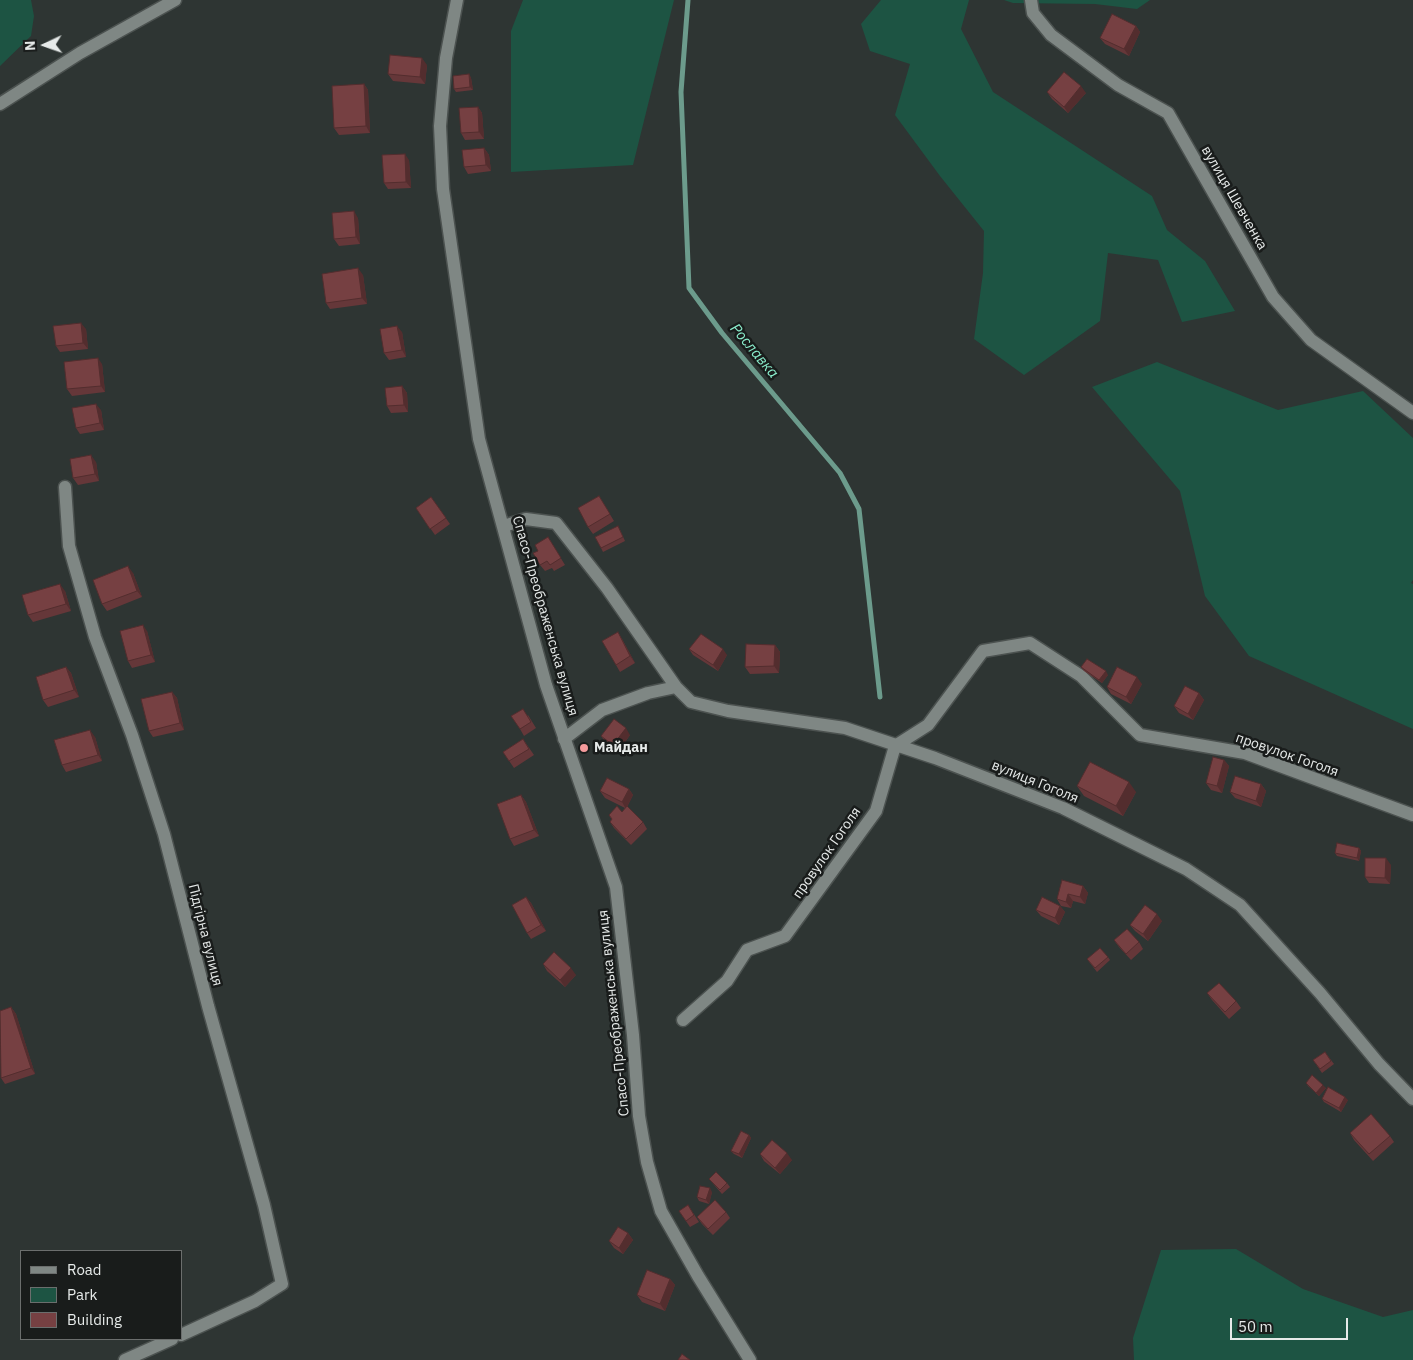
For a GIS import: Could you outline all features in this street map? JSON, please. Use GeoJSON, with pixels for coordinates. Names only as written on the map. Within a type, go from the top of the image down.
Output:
{"type":"FeatureCollection","features":[{"type":"Feature","properties":{"kind":"street"},"geometry":{"type":"LineString","coordinates":[[0,104],[80,53],[175,0]]}},
{"type":"Feature","properties":{"kind":"street","name":"Спасо-Преображенська вулиця"},"geometry":{"type":"LineString","coordinates":[[457,0],[446,58],[440,126],[443,189],[479,439],[546,685],[616,887],[633,1035],[639,1116],[648,1162],[661,1211],[750,1360]]}},
{"type":"Feature","properties":{"kind":"street","name":"вулиця Шевченка"},"geometry":{"type":"LineString","coordinates":[[1031,0],[1033,13],[1050,35],[1118,85],[1168,113],[1273,297],[1311,340],[1413,413]]}},
{"type":"Feature","properties":{"kind":"street","name":"Підгірна вулиця"},"geometry":{"type":"LineString","coordinates":[[65,487],[69,546],[95,637],[132,735],[164,834],[208,1006],[264,1205],[282,1284],[256,1301],[182,1335]]}},
{"type":"Feature","properties":{"kind":"street","name":"вулиця Гоголя"},"geometry":{"type":"LineString","coordinates":[[504,526],[526,519],[556,523],[608,588],[676,688],[691,702],[728,711],[844,728],[934,758],[1062,808],[1186,869],[1240,905],[1320,993],[1379,1064],[1413,1099]]}},
{"type":"Feature","properties":{"kind":"street","name":"провулок Гоголя"},"geometry":{"type":"LineString","coordinates":[[683,1020],[727,980],[747,950],[785,936],[809,906],[876,811],[895,746],[928,725],[983,651],[1030,643],[1082,676],[1140,735],[1245,753],[1413,815]]}},
{"type":"Feature","properties":{"kind":"street"},"geometry":{"type":"LineString","coordinates":[[564,739],[602,710],[648,693],[676,688]]}},
{"type":"Feature","properties":{"kind":"street"},"geometry":{"type":"LineString","coordinates":[[125,1360],[170,1340]]}},
{"type":"Feature","properties":{"kind":"green space"},"geometry":{"type":"Polygon","coordinates":[[[0,0],[31,0],[34,16],[31,36],[0,66],[0,0]]]}},
{"type":"Feature","properties":{"kind":"green space"},"geometry":{"type":"Polygon","coordinates":[[[523,0],[674,0],[633,165],[511,172],[511,31],[523,0]]]}},
{"type":"Feature","properties":{"kind":"green space"},"geometry":{"type":"Polygon","coordinates":[[[881,0],[969,0],[961,29],[993,92],[1152,196],[1167,230],[1205,261],[1235,311],[1182,322],[1158,260],[1108,253],[1100,321],[1024,375],[974,339],[983,273],[984,231],[895,115],[910,64],[870,51],[861,24],[881,0]]]}},
{"type":"Feature","properties":{"kind":"green space"},"geometry":{"type":"Polygon","coordinates":[[[1004,0],[1150,0],[1137,9],[1095,4],[1013,3],[1004,0]]]}},
{"type":"Feature","properties":{"kind":"green space"},"geometry":{"type":"Polygon","coordinates":[[[1157,362],[1278,410],[1363,391],[1413,438],[1413,580],[1411,583],[1413,584],[1413,729],[1249,656],[1205,596],[1180,491],[1092,387],[1157,362]]]}},
{"type":"Feature","properties":{"kind":"green space"},"geometry":{"type":"Polygon","coordinates":[[[1236,1249],[1303,1289],[1383,1317],[1413,1310],[1413,1360],[1134,1360],[1133,1338],[1161,1250],[1236,1249]]]}},
{"type":"Feature","properties":{"kind":"building"},"geometry":{"type":"Polygon","coordinates":[[[1112,14],[1136,26],[1124,49],[1100,38],[1112,14]]]}},
{"type":"Feature","properties":{"kind":"building"},"geometry":{"type":"Polygon","coordinates":[[[390,55],[422,58],[420,77],[388,74],[390,55]]]}},
{"type":"Feature","properties":{"kind":"building"},"geometry":{"type":"Polygon","coordinates":[[[1064,72],[1081,86],[1064,107],[1047,92],[1064,72]]]}},
{"type":"Feature","properties":{"kind":"building"},"geometry":{"type":"Polygon","coordinates":[[[469,74],[470,87],[454,89],[453,76],[469,74]]]}},
{"type":"Feature","properties":{"kind":"building"},"geometry":{"type":"Polygon","coordinates":[[[364,84],[366,126],[334,128],[332,86],[364,84]]]}},
{"type":"Feature","properties":{"kind":"building"},"geometry":{"type":"Polygon","coordinates":[[[478,107],[479,132],[461,133],[459,108],[478,107]]]}},
{"type":"Feature","properties":{"kind":"building"},"geometry":{"type":"Polygon","coordinates":[[[484,148],[486,165],[464,167],[462,150],[484,148]]]}},
{"type":"Feature","properties":{"kind":"building"},"geometry":{"type":"Polygon","coordinates":[[[405,154],[406,182],[384,183],[382,155],[405,154]]]}},
{"type":"Feature","properties":{"kind":"building"},"geometry":{"type":"Polygon","coordinates":[[[354,211],[356,237],[334,239],[332,213],[354,211]]]}},
{"type":"Feature","properties":{"kind":"building"},"geometry":{"type":"Polygon","coordinates":[[[358,268],[362,298],[326,303],[322,274],[358,268]]]}},
{"type":"Feature","properties":{"kind":"building"},"geometry":{"type":"Polygon","coordinates":[[[81,323],[83,343],[56,346],[53,326],[81,323]]]}},
{"type":"Feature","properties":{"kind":"building"},"geometry":{"type":"Polygon","coordinates":[[[397,326],[402,350],[384,353],[380,329],[397,326]]]}},
{"type":"Feature","properties":{"kind":"building"},"geometry":{"type":"Polygon","coordinates":[[[98,358],[101,386],[67,389],[64,362],[98,358]]]}},
{"type":"Feature","properties":{"kind":"building"},"geometry":{"type":"Polygon","coordinates":[[[402,386],[404,405],[387,406],[385,388],[402,386]]]}},
{"type":"Feature","properties":{"kind":"building"},"geometry":{"type":"Polygon","coordinates":[[[96,404],[100,423],[76,428],[72,408],[96,404]]]}},
{"type":"Feature","properties":{"kind":"building"},"geometry":{"type":"Polygon","coordinates":[[[91,455],[95,474],[73,478],[70,459],[91,455]]]}},
{"type":"Feature","properties":{"kind":"building"},"geometry":{"type":"Polygon","coordinates":[[[599,496],[610,514],[588,527],[578,508],[599,496]]]}},
{"type":"Feature","properties":{"kind":"building"},"geometry":{"type":"Polygon","coordinates":[[[431,497],[446,518],[430,529],[416,508],[431,497]]]}},
{"type":"Feature","properties":{"kind":"building"},"geometry":{"type":"Polygon","coordinates":[[[618,526],[623,537],[601,548],[595,537],[618,526]]]}},
{"type":"Feature","properties":{"kind":"building"},"geometry":{"type":"Polygon","coordinates":[[[548,537],[561,558],[550,565],[547,561],[540,565],[533,553],[538,551],[535,545],[548,537]]]}},
{"type":"Feature","properties":{"kind":"building"},"geometry":{"type":"Polygon","coordinates":[[[128,566],[137,591],[102,604],[93,580],[128,566]]]}},
{"type":"Feature","properties":{"kind":"building"},"geometry":{"type":"Polygon","coordinates":[[[60,584],[66,604],[28,615],[22,595],[60,584]]]}},
{"type":"Feature","properties":{"kind":"building"},"geometry":{"type":"Polygon","coordinates":[[[143,625],[151,655],[128,661],[120,631],[143,625]]]}},
{"type":"Feature","properties":{"kind":"building"},"geometry":{"type":"Polygon","coordinates":[[[618,632],[630,656],[616,665],[602,641],[618,632]]]}},
{"type":"Feature","properties":{"kind":"building"},"geometry":{"type":"Polygon","coordinates":[[[701,634],[723,649],[713,665],[689,649],[701,634]]]}},
{"type":"Feature","properties":{"kind":"building"},"geometry":{"type":"Polygon","coordinates":[[[746,644],[775,645],[774,666],[745,667],[746,644]]]}},
{"type":"Feature","properties":{"kind":"building"},"geometry":{"type":"Polygon","coordinates":[[[1087,659],[1106,671],[1099,680],[1081,667],[1087,659]]]}},
{"type":"Feature","properties":{"kind":"building"},"geometry":{"type":"Polygon","coordinates":[[[66,667],[74,690],[43,700],[36,677],[66,667]]]}},
{"type":"Feature","properties":{"kind":"building"},"geometry":{"type":"Polygon","coordinates":[[[1117,667],[1137,677],[1126,697],[1107,687],[1117,667]]]}},
{"type":"Feature","properties":{"kind":"building"},"geometry":{"type":"Polygon","coordinates":[[[1185,686],[1199,693],[1188,714],[1174,706],[1185,686]]]}},
{"type":"Feature","properties":{"kind":"building"},"geometry":{"type":"Polygon","coordinates":[[[172,692],[180,723],[149,731],[141,699],[172,692]]]}},
{"type":"Feature","properties":{"kind":"building"},"geometry":{"type":"Polygon","coordinates":[[[523,709],[531,722],[520,729],[511,716],[523,709]]]}},
{"type":"Feature","properties":{"kind":"building"},"geometry":{"type":"Polygon","coordinates":[[[614,719],[626,728],[613,745],[601,736],[614,719]]]}},
{"type":"Feature","properties":{"kind":"building"},"geometry":{"type":"Polygon","coordinates":[[[90,730],[98,755],[62,765],[54,740],[90,730]]]}},
{"type":"Feature","properties":{"kind":"building"},"geometry":{"type":"Polygon","coordinates":[[[523,739],[529,749],[509,761],[503,752],[523,739]]]}},
{"type":"Feature","properties":{"kind":"building"},"geometry":{"type":"Polygon","coordinates":[[[1213,757],[1224,760],[1217,786],[1206,783],[1213,757]]]}},
{"type":"Feature","properties":{"kind":"building"},"geometry":{"type":"Polygon","coordinates":[[[1090,762],[1129,782],[1116,806],[1077,786],[1090,762]]]}},
{"type":"Feature","properties":{"kind":"building"},"geometry":{"type":"Polygon","coordinates":[[[1235,776],[1261,784],[1256,801],[1230,792],[1235,776]]]}},
{"type":"Feature","properties":{"kind":"building"},"geometry":{"type":"Polygon","coordinates":[[[607,778],[629,789],[622,802],[600,791],[607,778]]]}},
{"type":"Feature","properties":{"kind":"building"},"geometry":{"type":"Polygon","coordinates":[[[521,795],[534,830],[510,839],[497,804],[521,795]]]}},
{"type":"Feature","properties":{"kind":"building"},"geometry":{"type":"Polygon","coordinates":[[[617,806],[622,812],[627,806],[643,822],[626,839],[610,822],[612,819],[609,815],[617,806]]]}},
{"type":"Feature","properties":{"kind":"building"},"geometry":{"type":"Polygon","coordinates":[[[1337,843],[1359,848],[1357,858],[1335,853],[1337,843]]]}},
{"type":"Feature","properties":{"kind":"building"},"geometry":{"type":"Polygon","coordinates":[[[1365,858],[1386,858],[1385,878],[1365,877],[1365,858]]]}},
{"type":"Feature","properties":{"kind":"building"},"geometry":{"type":"Polygon","coordinates":[[[1062,880],[1083,886],[1080,897],[1068,894],[1066,902],[1057,899],[1062,880]]]}},
{"type":"Feature","properties":{"kind":"building"},"geometry":{"type":"Polygon","coordinates":[[[526,897],[541,925],[527,933],[512,905],[526,897]]]}},
{"type":"Feature","properties":{"kind":"building"},"geometry":{"type":"Polygon","coordinates":[[[1042,897],[1060,906],[1055,918],[1036,910],[1042,897]]]}},
{"type":"Feature","properties":{"kind":"building"},"geometry":{"type":"Polygon","coordinates":[[[1145,905],[1157,914],[1143,934],[1130,925],[1145,905]]]}},
{"type":"Feature","properties":{"kind":"building"},"geometry":{"type":"Polygon","coordinates":[[[1127,929],[1139,942],[1126,954],[1114,940],[1127,929]]]}},
{"type":"Feature","properties":{"kind":"building"},"geometry":{"type":"Polygon","coordinates":[[[1100,948],[1108,957],[1095,968],[1087,959],[1100,948]]]}},
{"type":"Feature","properties":{"kind":"building"},"geometry":{"type":"Polygon","coordinates":[[[554,952],[571,968],[560,980],[543,964],[554,952]]]}},
{"type":"Feature","properties":{"kind":"building"},"geometry":{"type":"Polygon","coordinates":[[[1219,983],[1236,1001],[1225,1012],[1207,993],[1219,983]]]}},
{"type":"Feature","properties":{"kind":"building"},"geometry":{"type":"Polygon","coordinates":[[[11,1007],[31,1068],[1,1078],[0,1011],[11,1007]]]}},
{"type":"Feature","properties":{"kind":"building"},"geometry":{"type":"Polygon","coordinates":[[[1325,1052],[1331,1061],[1320,1069],[1313,1060],[1325,1052]]]}},
{"type":"Feature","properties":{"kind":"building"},"geometry":{"type":"Polygon","coordinates":[[[1312,1075],[1323,1085],[1316,1093],[1306,1083],[1312,1075]]]}},
{"type":"Feature","properties":{"kind":"building"},"geometry":{"type":"Polygon","coordinates":[[[1328,1087],[1345,1097],[1339,1108],[1322,1099],[1328,1087]]]}},
{"type":"Feature","properties":{"kind":"building"},"geometry":{"type":"Polygon","coordinates":[[[1371,1114],[1390,1136],[1369,1154],[1350,1133],[1371,1114]]]}},
{"type":"Feature","properties":{"kind":"building"},"geometry":{"type":"Polygon","coordinates":[[[741,1131],[749,1135],[739,1154],[731,1151],[741,1131]]]}},
{"type":"Feature","properties":{"kind":"building"},"geometry":{"type":"Polygon","coordinates":[[[772,1140],[787,1153],[775,1168],[760,1154],[772,1140]]]}},
{"type":"Feature","properties":{"kind":"building"},"geometry":{"type":"Polygon","coordinates":[[[716,1172],[727,1183],[720,1190],[709,1179],[716,1172]]]}},
{"type":"Feature","properties":{"kind":"building"},"geometry":{"type":"Polygon","coordinates":[[[700,1186],[710,1188],[706,1200],[697,1197],[700,1186]]]}},
{"type":"Feature","properties":{"kind":"building"},"geometry":{"type":"Polygon","coordinates":[[[715,1200],[726,1212],[708,1229],[697,1217],[715,1200]]]}},
{"type":"Feature","properties":{"kind":"building"},"geometry":{"type":"Polygon","coordinates":[[[688,1205],[694,1215],[686,1221],[679,1211],[688,1205]]]}},
{"type":"Feature","properties":{"kind":"building"},"geometry":{"type":"Polygon","coordinates":[[[618,1227],[628,1233],[619,1248],[609,1241],[618,1227]]]}},
{"type":"Feature","properties":{"kind":"building"},"geometry":{"type":"Polygon","coordinates":[[[647,1270],[670,1279],[660,1304],[637,1295],[647,1270]]]}},
{"type":"Feature","properties":{"kind":"building"},"geometry":{"type":"Polygon","coordinates":[[[682,1354],[690,1360],[678,1360],[682,1354]]]}},
{"type":"Feature","properties":{"kind":"waterway","name":"Рославка"},"geometry":{"type":"LineString","coordinates":[[688,0],[681,92],[689,288],[722,333],[840,473],[859,509],[880,697]]}},
{"type":"Feature","properties":{"kind":"place","name":"Майдан"},"geometry":{"type":"Point","coordinates":[584,748]}}]}
